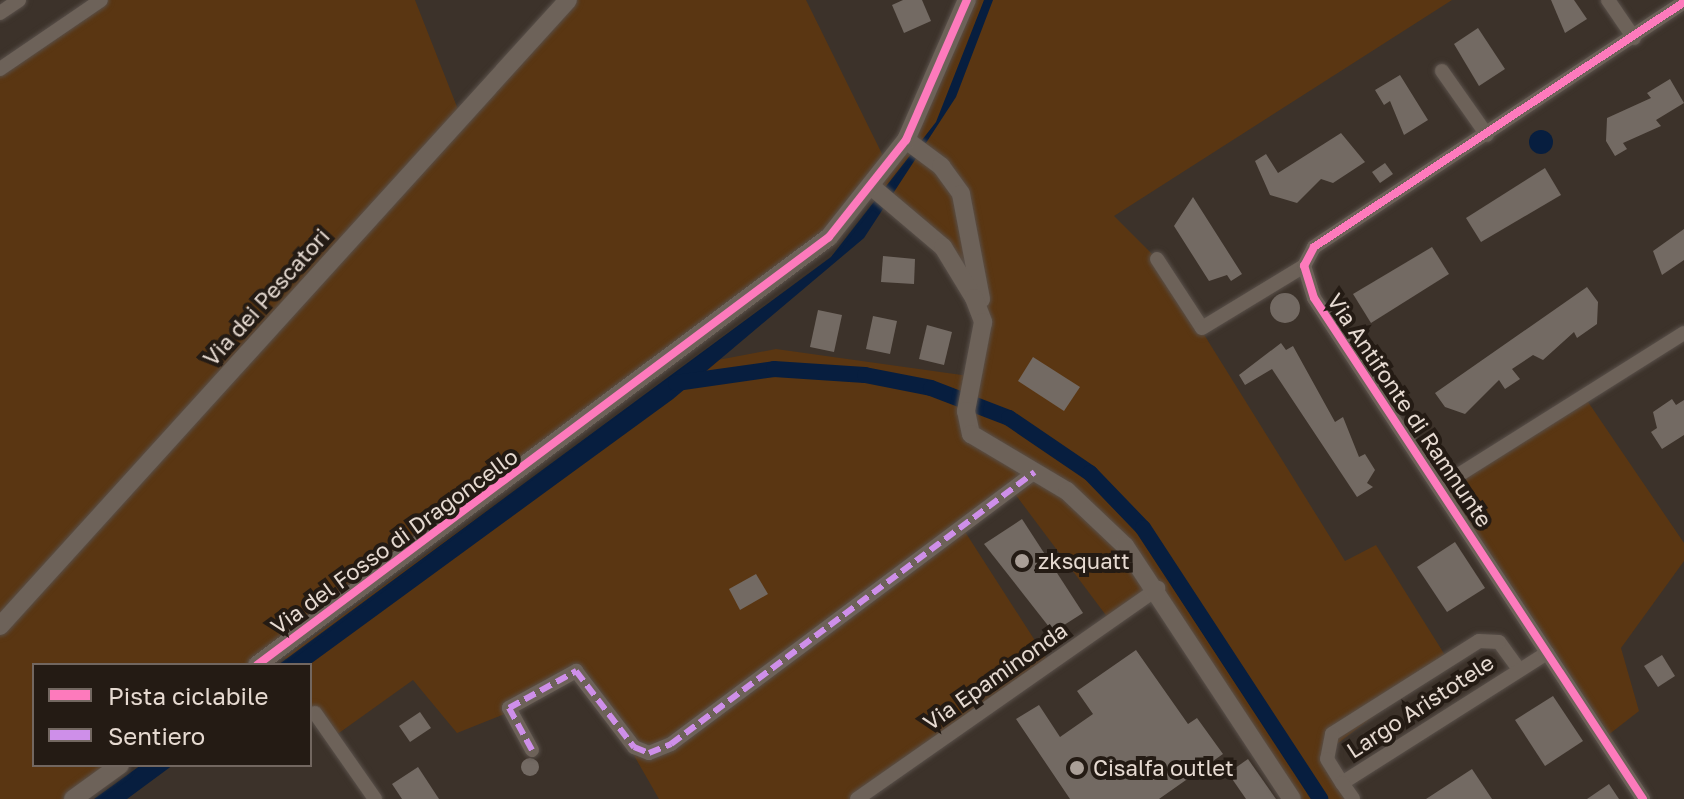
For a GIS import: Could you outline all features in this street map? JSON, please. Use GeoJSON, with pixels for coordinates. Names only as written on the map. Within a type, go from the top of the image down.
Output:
{"type":"FeatureCollection","features":[{"type":"Feature","properties":{"kind":"street"},"geometry":{"type":"LineString","coordinates":[[0,13],[19,0]]}},
{"type":"Feature","properties":{"kind":"street"},"geometry":{"type":"LineString","coordinates":[[0,69],[101,0]]}},
{"type":"Feature","properties":{"kind":"street","name":"Via dei Pescatori"},"geometry":{"type":"LineString","coordinates":[[0,626],[568,0]]}},
{"type":"Feature","properties":{"kind":"street","name":"Via del Fosso di Dragoncello"},"geometry":{"type":"LineString","coordinates":[[260,663],[808,257],[875,189],[908,142],[967,0]]}},
{"type":"Feature","properties":{"kind":"street"},"geometry":{"type":"LineString","coordinates":[[1608,0],[1634,38]]}},
{"type":"Feature","properties":{"kind":"street"},"geometry":{"type":"LineString","coordinates":[[1157,259],[1202,328],[1304,266],[1314,247],[1634,38],[1682,3]]}},
{"type":"Feature","properties":{"kind":"street"},"geometry":{"type":"LineString","coordinates":[[1442,71],[1487,135]]}},
{"type":"Feature","properties":{"kind":"street"},"geometry":{"type":"LineString","coordinates":[[908,142],[934,160],[958,186],[972,234],[983,322],[966,424],[979,442],[1035,472],[1104,522],[1158,588],[1292,799]]}},
{"type":"Feature","properties":{"kind":"street"},"geometry":{"type":"LineString","coordinates":[[875,189],[943,247],[983,322]]}},
{"type":"Feature","properties":{"kind":"street"},"geometry":{"type":"LineString","coordinates":[[943,247],[972,234]]}},
{"type":"Feature","properties":{"kind":"street","name":"Via Antifonte di Ramnunte"},"geometry":{"type":"LineString","coordinates":[[1304,266],[1314,298],[1441,486],[1643,799]]}},
{"type":"Feature","properties":{"kind":"street"},"geometry":{"type":"LineString","coordinates":[[1441,486],[1684,333]]}},
{"type":"Feature","properties":{"kind":"street"},"geometry":{"type":"LineString","coordinates":[[532,750],[509,708],[576,671],[634,747],[649,753],[671,744],[1035,472]]}},
{"type":"Feature","properties":{"kind":"street","name":"Via Epaminonda"},"geometry":{"type":"LineString","coordinates":[[857,799],[1158,588]]}},
{"type":"Feature","properties":{"kind":"street","name":"Largo Aristotele"},"geometry":{"type":"LineString","coordinates":[[1482,640],[1499,642],[1518,668],[1342,783],[1324,746],[1340,729],[1482,640]]}},
{"type":"Feature","properties":{"kind":"street"},"geometry":{"type":"LineString","coordinates":[[1518,668],[1547,653]]}},
{"type":"Feature","properties":{"kind":"street"},"geometry":{"type":"LineString","coordinates":[[315,713],[375,799]]}},
{"type":"Feature","properties":{"kind":"street"},"geometry":{"type":"LineString","coordinates":[[73,799],[117,767]]}},
{"type":"Feature","properties":{"kind":"street"},"geometry":{"type":"LineString","coordinates":[[1342,783],[1353,799]]}},
{"type":"Feature","properties":{"kind":"shaded area"},"geometry":{"type":"Polygon","coordinates":[[[101,0],[415,0],[461,117],[568,0],[806,0],[888,166],[847,219],[259,663],[32,663],[32,767],[117,767],[73,799],[0,799],[0,69],[101,0]]]}},
{"type":"Feature","properties":{"kind":"shaded area"},"geometry":{"type":"Polygon","coordinates":[[[967,0],[1452,0],[1114,216],[1157,259],[1345,561],[1376,545],[1448,660],[1325,753],[1355,799],[1296,799],[1158,588],[1111,622],[1012,490],[962,527],[1050,664],[855,799],[659,799],[624,738],[571,672],[507,713],[457,733],[413,680],[332,738],[312,707],[312,663],[284,658],[686,366],[776,349],[976,377],[981,345],[967,282],[877,191],[967,0]]]}},
{"type":"Feature","properties":{"kind":"shaded area"},"geometry":{"type":"Polygon","coordinates":[[[1584,396],[1684,543],[1684,561],[1621,648],[1639,711],[1603,739],[1441,487],[1584,396]]]}},
{"type":"Feature","properties":{"kind":"water"},"geometry":{"type":"Polygon","coordinates":[[[984,0],[993,0],[956,97],[864,238],[673,399],[312,663],[281,663],[831,257],[936,122],[984,0]]]}},
{"type":"Feature","properties":{"kind":"water"},"geometry":{"type":"Polygon","coordinates":[[[1541,130],[1552,137],[1553,142],[1546,153],[1541,154],[1530,147],[1529,142],[1536,131],[1541,130]]]}},
{"type":"Feature","properties":{"kind":"water"},"geometry":{"type":"Polygon","coordinates":[[[138,767],[170,767],[127,799],[94,799],[138,767]]]}},
{"type":"Feature","properties":{"kind":"building"},"geometry":{"type":"Polygon","coordinates":[[[903,0],[922,0],[931,21],[904,33],[892,5],[903,0]]]}},
{"type":"Feature","properties":{"kind":"building"},"geometry":{"type":"Polygon","coordinates":[[[1551,0],[1574,0],[1587,19],[1565,33],[1551,0]]]}},
{"type":"Feature","properties":{"kind":"building"},"geometry":{"type":"Polygon","coordinates":[[[1478,28],[1505,69],[1479,86],[1454,44],[1478,28]]]}},
{"type":"Feature","properties":{"kind":"building"},"geometry":{"type":"Polygon","coordinates":[[[1400,75],[1428,120],[1404,135],[1390,101],[1384,105],[1375,90],[1400,75]]]}},
{"type":"Feature","properties":{"kind":"building"},"geometry":{"type":"Polygon","coordinates":[[[1670,79],[1684,103],[1656,120],[1661,126],[1623,143],[1627,149],[1615,156],[1606,141],[1607,118],[1651,98],[1647,93],[1670,79]]]}},
{"type":"Feature","properties":{"kind":"building"},"geometry":{"type":"Polygon","coordinates":[[[1341,133],[1365,162],[1333,183],[1321,179],[1297,203],[1270,195],[1255,161],[1266,154],[1278,173],[1341,133]]]}},
{"type":"Feature","properties":{"kind":"building"},"geometry":{"type":"Polygon","coordinates":[[[1385,163],[1393,174],[1380,183],[1372,172],[1385,163]]]}},
{"type":"Feature","properties":{"kind":"building"},"geometry":{"type":"Polygon","coordinates":[[[1545,168],[1561,195],[1481,242],[1466,218],[1545,168]]]}},
{"type":"Feature","properties":{"kind":"building"},"geometry":{"type":"Polygon","coordinates":[[[1193,197],[1242,274],[1231,281],[1227,275],[1209,281],[1174,226],[1193,197]]]}},
{"type":"Feature","properties":{"kind":"building"},"geometry":{"type":"Polygon","coordinates":[[[1684,229],[1684,260],[1662,275],[1653,251],[1684,229]]]}},
{"type":"Feature","properties":{"kind":"building"},"geometry":{"type":"Polygon","coordinates":[[[1432,247],[1449,274],[1371,323],[1353,294],[1432,247]]]}},
{"type":"Feature","properties":{"kind":"building"},"geometry":{"type":"Polygon","coordinates":[[[883,256],[915,259],[914,284],[881,282],[883,256]]]}},
{"type":"Feature","properties":{"kind":"building"},"geometry":{"type":"Polygon","coordinates":[[[1587,287],[1598,302],[1597,324],[1577,338],[1574,332],[1543,360],[1533,355],[1512,369],[1520,379],[1505,389],[1499,380],[1465,414],[1445,407],[1435,393],[1587,287]]]}},
{"type":"Feature","properties":{"kind":"building"},"geometry":{"type":"Polygon","coordinates":[[[1285,293],[1295,298],[1300,308],[1295,318],[1285,323],[1275,318],[1270,308],[1275,298],[1285,293]]]}},
{"type":"Feature","properties":{"kind":"building"},"geometry":{"type":"Polygon","coordinates":[[[818,310],[842,315],[834,352],[810,347],[818,310]]]}},
{"type":"Feature","properties":{"kind":"building"},"geometry":{"type":"Polygon","coordinates":[[[873,316],[897,321],[890,354],[866,349],[873,316]]]}},
{"type":"Feature","properties":{"kind":"building"},"geometry":{"type":"Polygon","coordinates":[[[927,325],[952,332],[944,365],[919,359],[927,325]]]}},
{"type":"Feature","properties":{"kind":"building"},"geometry":{"type":"Polygon","coordinates":[[[1281,343],[1286,350],[1293,346],[1335,422],[1343,417],[1359,457],[1365,454],[1375,470],[1367,483],[1373,487],[1357,497],[1272,369],[1245,385],[1239,375],[1281,343]]]}},
{"type":"Feature","properties":{"kind":"building"},"geometry":{"type":"Polygon","coordinates":[[[1033,357],[1080,387],[1064,411],[1018,381],[1033,357]]]}},
{"type":"Feature","properties":{"kind":"building"},"geometry":{"type":"Polygon","coordinates":[[[1672,399],[1676,405],[1684,400],[1684,435],[1662,449],[1651,432],[1657,428],[1653,412],[1672,399]]]}},
{"type":"Feature","properties":{"kind":"building","name":"zksquatt"},"geometry":{"type":"Polygon","coordinates":[[[1022,519],[1083,613],[1053,632],[984,544],[1022,519]]]}},
{"type":"Feature","properties":{"kind":"building"},"geometry":{"type":"Polygon","coordinates":[[[1455,542],[1485,588],[1447,612],[1417,567],[1455,542]]]}},
{"type":"Feature","properties":{"kind":"building"},"geometry":{"type":"Polygon","coordinates":[[[756,574],[768,594],[740,610],[729,589],[756,574]]]}},
{"type":"Feature","properties":{"kind":"building"},"geometry":{"type":"Polygon","coordinates":[[[1136,650],[1188,724],[1197,718],[1223,754],[1159,799],[1070,799],[1016,719],[1039,705],[1060,737],[1093,714],[1077,691],[1136,650]]]}},
{"type":"Feature","properties":{"kind":"building"},"geometry":{"type":"Polygon","coordinates":[[[1662,655],[1675,676],[1658,687],[1644,666],[1662,655]]]}},
{"type":"Feature","properties":{"kind":"building"},"geometry":{"type":"Polygon","coordinates":[[[1553,696],[1583,741],[1545,766],[1515,720],[1553,696]]]}},
{"type":"Feature","properties":{"kind":"building"},"geometry":{"type":"Polygon","coordinates":[[[420,712],[431,728],[410,742],[399,726],[420,712]]]}},
{"type":"Feature","properties":{"kind":"building"},"geometry":{"type":"Polygon","coordinates":[[[530,758],[539,767],[530,776],[521,767],[530,758]]]}},
{"type":"Feature","properties":{"kind":"building","name":"Cisalfa outlet"},"geometry":{"type":"Polygon","coordinates":[[[1248,759],[1276,799],[1246,799],[1228,773],[1248,759]]]}},
{"type":"Feature","properties":{"kind":"building"},"geometry":{"type":"Polygon","coordinates":[[[418,767],[439,799],[402,799],[392,784],[418,767]]]}},
{"type":"Feature","properties":{"kind":"building"},"geometry":{"type":"Polygon","coordinates":[[[1472,769],[1492,799],[1426,799],[1472,769]]]}},
{"type":"Feature","properties":{"kind":"building"},"geometry":{"type":"Polygon","coordinates":[[[1609,784],[1619,799],[1587,799],[1609,784]]]}},
{"type":"Feature","properties":{"kind":"waterway"},"geometry":{"type":"LineString","coordinates":[[676,383],[774,369],[865,375],[931,388],[1009,418],[1090,473],[1143,528],[1320,799]]}},
{"type":"Feature","properties":{"kind":"marked path"},"geometry":{"type":"LineString","coordinates":[[532,750],[509,708],[576,671],[634,747],[649,753],[671,744],[1035,472]]}},
{"type":"Feature","properties":{"kind":"cycle path"},"geometry":{"type":"LineString","coordinates":[[260,663],[829,237],[906,140],[967,0]]}},
{"type":"Feature","properties":{"kind":"cycle path"},"geometry":{"type":"LineString","coordinates":[[1643,799],[1314,298],[1304,266],[1314,247],[1682,3]]}},
{"type":"Feature","properties":{"kind":"place","name":"zksquatt"},"geometry":{"type":"Point","coordinates":[1022,561]}},
{"type":"Feature","properties":{"kind":"place","name":"Cisalfa outlet"},"geometry":{"type":"Point","coordinates":[1077,768]}}]}
